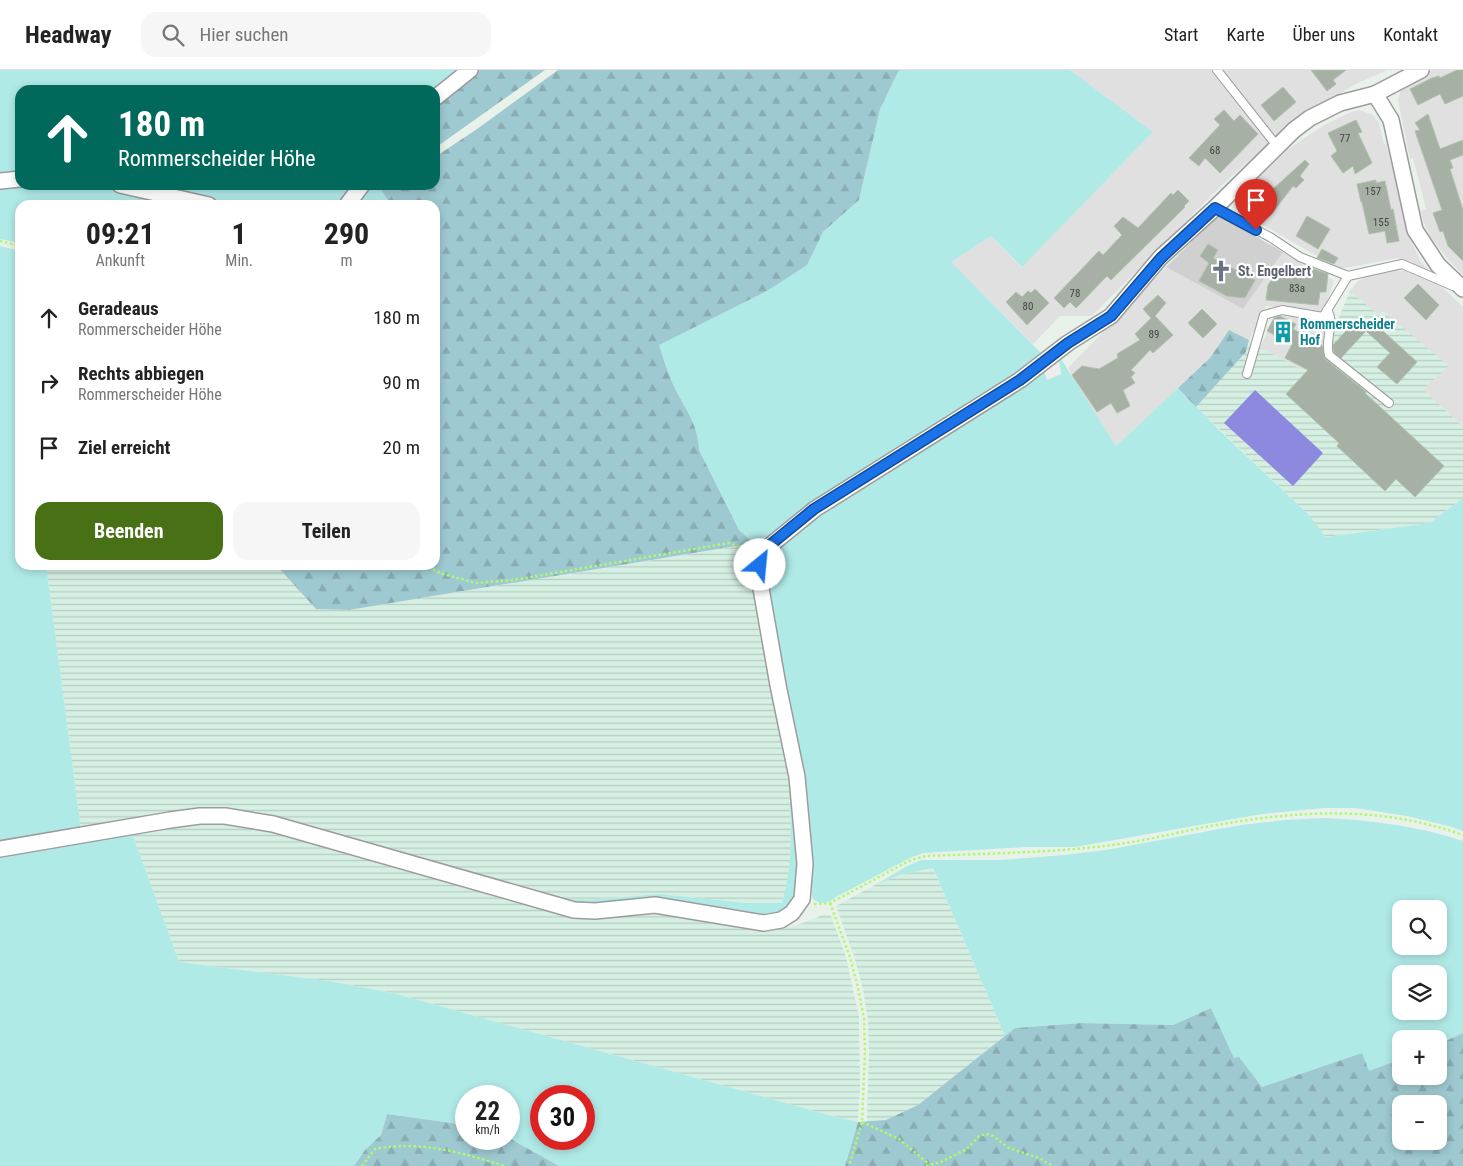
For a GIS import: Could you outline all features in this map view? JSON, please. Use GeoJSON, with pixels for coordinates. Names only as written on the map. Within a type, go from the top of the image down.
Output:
{"type":"FeatureCollection","features":[{"type":"Feature","properties":{"kind":"street"},"geometry":{"type":"LineString","coordinates":[[440,94],[470,70]]}},
{"type":"Feature","properties":{"kind":"street"},"geometry":{"type":"LineString","coordinates":[[0,849],[170,820],[200,816],[225,816],[273,824],[574,910],[595,911],[655,905],[764,923],[781,920],[792,913],[802,899],[806,864],[797,777],[759,577],[760,553],[814,509],[1020,380],[1068,343],[1111,316],[1161,258],[1294,130],[1310,118],[1340,103],[1375,94],[1421,70]]}},
{"type":"Feature","properties":{"kind":"street"},"geometry":{"type":"LineString","coordinates":[[1375,94],[1390,120],[1415,230],[1438,265],[1463,289]]}},
{"type":"Feature","properties":{"kind":"street"},"geometry":{"type":"LineString","coordinates":[[0,181],[15,180]]}},
{"type":"Feature","properties":{"kind":"street"},"geometry":{"type":"LineString","coordinates":[[142,190],[187,200]]}},
{"type":"Feature","properties":{"kind":"lane"},"geometry":{"type":"LineString","coordinates":[[1217,70],[1277,146]]}},
{"type":"Feature","properties":{"kind":"lane"},"geometry":{"type":"LineString","coordinates":[[1215,208],[1270,237],[1300,257],[1348,276],[1402,264],[1463,289]]}},
{"type":"Feature","properties":{"kind":"lane"},"geometry":{"type":"LineString","coordinates":[[1247,374],[1264,315],[1282,310],[1324,316],[1348,276]]}},
{"type":"Feature","properties":{"kind":"lane"},"geometry":{"type":"LineString","coordinates":[[1327,310],[1331,319],[1327,347],[1329,355],[1389,403]]}},
{"type":"Feature","properties":{"kind":"path"},"geometry":{"type":"LineString","coordinates":[[0,241],[15,245]]}},
{"type":"Feature","properties":{"kind":"path"},"geometry":{"type":"LineString","coordinates":[[434,570],[475,584],[514,580],[729,543],[760,553]]}},
{"type":"Feature","properties":{"kind":"path"},"geometry":{"type":"LineString","coordinates":[[849,1166],[862,1122],[865,1051],[864,1018],[850,957],[830,903],[911,860],[926,856],[1066,851],[1128,843],[1206,827],[1283,815],[1329,812],[1376,815],[1408,820],[1463,835]]}},
{"type":"Feature","properties":{"kind":"path"},"geometry":{"type":"LineString","coordinates":[[862,1122],[899,1139],[928,1166],[941,1162],[967,1148],[979,1136],[986,1134],[993,1136],[1010,1148],[1039,1158],[1053,1166]]}},
{"type":"Feature","properties":{"kind":"path"},"geometry":{"type":"LineString","coordinates":[[362,1166],[375,1149],[390,1146],[432,1147],[506,1166]]}},
{"type":"Feature","properties":{"kind":"shaded area"},"geometry":{"type":"Polygon","coordinates":[[[0,70],[456,70],[438,85],[15,85],[15,174],[0,176],[0,70]]]}},
{"type":"Feature","properties":{"kind":"shaded area"},"geometry":{"type":"Polygon","coordinates":[[[899,70],[1070,70],[1153,132],[1022,267],[991,236],[951,262],[1045,357],[788,526],[754,543],[739,530],[699,450],[693,423],[672,382],[658,345],[767,291],[807,264],[823,232],[859,200],[880,109],[899,70]]]}},
{"type":"Feature","properties":{"kind":"shaded area"},"geometry":{"type":"Polygon","coordinates":[[[1070,70],[1387,70],[1358,83],[1298,117],[1223,184],[1092,316],[1060,316],[1033,344],[950,262],[991,236],[1021,267],[1153,132],[1070,70]]]}},
{"type":"Feature","properties":{"kind":"shaded area"},"geometry":{"type":"Polygon","coordinates":[[[1432,70],[1463,70],[1463,275],[1430,236],[1423,220],[1421,211],[1426,209],[1413,158],[1410,159],[1398,100],[1402,86],[1432,70]]]}},
{"type":"Feature","properties":{"kind":"shaded area"},"geometry":{"type":"Polygon","coordinates":[[[1360,110],[1373,115],[1379,123],[1384,144],[1386,143],[1410,239],[1421,262],[1430,272],[1398,258],[1340,269],[1242,213],[1238,208],[1237,202],[1240,195],[1287,150],[1324,125],[1351,112],[1360,110]]]}},
{"type":"Feature","properties":{"kind":"shaded area"},"geometry":{"type":"Polygon","coordinates":[[[0,184],[15,184],[15,190],[127,190],[174,200],[15,200],[15,242],[0,239],[0,184]]]}},
{"type":"Feature","properties":{"kind":"shaded area"},"geometry":{"type":"Polygon","coordinates":[[[164,190],[352,190],[344,200],[207,200],[164,190]]]}},
{"type":"Feature","properties":{"kind":"shaded area"},"geometry":{"type":"Polygon","coordinates":[[[364,190],[381,190],[388,200],[356,200],[364,190]]]}},
{"type":"Feature","properties":{"kind":"shaded area"},"geometry":{"type":"Polygon","coordinates":[[[1219,215],[1283,252],[1243,309],[1166,267],[1219,215]]]}},
{"type":"Feature","properties":{"kind":"shaded area"},"geometry":{"type":"Polygon","coordinates":[[[0,246],[15,250],[15,570],[47,570],[81,830],[0,844],[0,246]]]}},
{"type":"Feature","properties":{"kind":"shaded area"},"geometry":{"type":"Polygon","coordinates":[[[1283,252],[1334,281],[1323,312],[1266,306],[1249,340],[1229,330],[1210,358],[1116,446],[1077,386],[1068,368],[1166,267],[1243,309],[1283,252]]]}},
{"type":"Feature","properties":{"kind":"shaded area"},"geometry":{"type":"Polygon","coordinates":[[[1394,270],[1405,271],[1442,287],[1463,307],[1463,427],[1423,389],[1448,366],[1383,311],[1379,315],[1350,291],[1358,281],[1366,276],[1394,270]]]}},
{"type":"Feature","properties":{"kind":"shaded area"},"geometry":{"type":"Polygon","coordinates":[[[1284,316],[1320,321],[1326,327],[1321,345],[1305,371],[1260,348],[1273,319],[1284,316]]]}},
{"type":"Feature","properties":{"kind":"shaded area"},"geometry":{"type":"Polygon","coordinates":[[[1061,359],[1116,446],[1178,388],[1219,430],[1308,514],[1326,537],[1430,523],[1463,498],[1463,831],[1407,816],[1355,808],[1324,808],[1262,814],[1075,847],[1026,847],[923,853],[910,858],[830,901],[821,903],[812,898],[812,866],[765,587],[765,571],[772,552],[786,537],[803,524],[1044,370],[1061,374],[1059,362],[1061,359]]]}},
{"type":"Feature","properties":{"kind":"shaded area"},"geometry":{"type":"Polygon","coordinates":[[[1059,362],[1061,374],[1047,380],[1044,370],[1059,362]]]}},
{"type":"Feature","properties":{"kind":"shaded area"},"geometry":{"type":"Polygon","coordinates":[[[1255,390],[1323,453],[1293,486],[1224,423],[1255,390]]]}},
{"type":"Feature","properties":{"kind":"shaded area"},"geometry":{"type":"Polygon","coordinates":[[[789,785],[795,799],[802,861],[795,898],[785,911],[772,916],[757,916],[572,905],[551,899],[586,900],[659,894],[746,903],[782,903],[790,859],[789,785]]]}},
{"type":"Feature","properties":{"kind":"shaded area"},"geometry":{"type":"Polygon","coordinates":[[[1324,818],[1359,820],[1429,831],[1463,841],[1463,1033],[1447,1040],[1447,1030],[1392,1030],[1392,1063],[1369,1072],[1362,1053],[1262,1087],[1239,1058],[1234,1058],[1211,1008],[1173,1025],[1081,1023],[1015,1028],[1005,1036],[933,868],[902,874],[875,885],[921,860],[1001,860],[1064,855],[1106,850],[1241,825],[1324,818]]]}},
{"type":"Feature","properties":{"kind":"shaded area"},"geometry":{"type":"Polygon","coordinates":[[[132,833],[179,962],[328,981],[393,993],[858,1122],[845,1166],[559,1166],[530,1150],[595,1150],[595,1085],[530,1085],[530,1150],[520,1144],[520,1085],[455,1085],[455,1123],[387,1114],[381,1135],[365,1150],[354,1166],[0,1166],[0,854],[132,833]]]}},
{"type":"Feature","properties":{"kind":"green space"},"geometry":{"type":"Polygon","coordinates":[[[477,70],[545,70],[440,144],[440,101],[477,70]]]}},
{"type":"Feature","properties":{"kind":"green space"},"geometry":{"type":"Polygon","coordinates":[[[558,70],[899,70],[880,109],[859,200],[823,232],[807,265],[767,291],[659,345],[672,382],[693,422],[699,450],[739,530],[754,543],[349,610],[316,609],[281,570],[440,570],[440,200],[388,200],[381,190],[440,190],[440,154],[558,70]]]}},
{"type":"Feature","properties":{"kind":"green space"},"geometry":{"type":"Polygon","coordinates":[[[1350,291],[1379,315],[1383,311],[1449,366],[1423,389],[1463,427],[1463,498],[1430,523],[1326,537],[1308,514],[1196,407],[1246,352],[1249,342],[1305,371],[1329,331],[1333,319],[1337,322],[1350,291]]]}},
{"type":"Feature","properties":{"kind":"green space"},"geometry":{"type":"Polygon","coordinates":[[[1229,330],[1249,340],[1246,352],[1196,407],[1178,388],[1210,358],[1229,330]]]}},
{"type":"Feature","properties":{"kind":"green space"},"geometry":{"type":"Polygon","coordinates":[[[738,546],[754,561],[788,764],[792,849],[787,885],[782,903],[746,903],[659,894],[586,900],[551,899],[277,819],[81,830],[47,570],[281,570],[316,609],[349,610],[738,546]]]}},
{"type":"Feature","properties":{"kind":"green space"},"geometry":{"type":"Polygon","coordinates":[[[206,820],[243,823],[325,847],[335,847],[453,879],[630,914],[685,915],[709,923],[759,929],[785,928],[825,914],[831,916],[846,957],[859,1017],[860,1087],[858,1122],[393,993],[328,981],[179,962],[132,833],[206,820]]]}},
{"type":"Feature","properties":{"kind":"green space"},"geometry":{"type":"Polygon","coordinates":[[[933,868],[1005,1036],[918,1105],[886,1120],[867,1122],[868,1020],[863,989],[854,956],[836,906],[875,885],[902,874],[933,868]]]}},
{"type":"Feature","properties":{"kind":"green space"},"geometry":{"type":"Polygon","coordinates":[[[1211,1008],[1234,1058],[1239,1057],[1262,1087],[1362,1053],[1369,1071],[1392,1062],[1392,1085],[1447,1085],[1447,1040],[1463,1033],[1463,1166],[845,1166],[858,1122],[886,1120],[918,1105],[1015,1028],[1081,1023],[1173,1025],[1211,1008]]]}},
{"type":"Feature","properties":{"kind":"green space"},"geometry":{"type":"Polygon","coordinates":[[[387,1114],[455,1123],[455,1150],[520,1150],[520,1144],[559,1166],[354,1166],[365,1150],[381,1135],[387,1114]]]}},
{"type":"Feature","properties":{"kind":"building"},"geometry":{"type":"Polygon","coordinates":[[[1311,70],[1346,70],[1333,80],[1336,84],[1327,91],[1311,70]]]}},
{"type":"Feature","properties":{"kind":"building"},"geometry":{"type":"Polygon","coordinates":[[[1457,70],[1463,70],[1463,96],[1445,104],[1440,94],[1418,105],[1410,89],[1432,78],[1439,76],[1440,78],[1457,70]]]}},
{"type":"Feature","properties":{"kind":"building"},"geometry":{"type":"Polygon","coordinates":[[[1283,87],[1296,102],[1274,121],[1261,105],[1283,87]]]}},
{"type":"Feature","properties":{"kind":"building"},"geometry":{"type":"Polygon","coordinates":[[[1224,110],[1234,121],[1240,115],[1258,134],[1220,173],[1205,158],[1199,166],[1189,158],[1220,125],[1214,119],[1224,110]]]}},
{"type":"Feature","properties":{"kind":"building"},"geometry":{"type":"Polygon","coordinates":[[[1428,114],[1440,149],[1463,140],[1463,155],[1450,160],[1453,168],[1450,169],[1463,210],[1463,261],[1448,246],[1443,231],[1440,232],[1433,213],[1442,210],[1415,131],[1420,130],[1415,123],[1428,114]]]}},
{"type":"Feature","properties":{"kind":"building"},"geometry":{"type":"Polygon","coordinates":[[[1356,120],[1362,132],[1358,133],[1372,163],[1355,174],[1353,166],[1343,173],[1331,156],[1337,151],[1328,133],[1356,120]]]}},
{"type":"Feature","properties":{"kind":"building"},"geometry":{"type":"Polygon","coordinates":[[[1305,160],[1309,164],[1300,176],[1304,180],[1296,188],[1293,186],[1270,216],[1253,203],[1267,184],[1273,189],[1305,160]]]}},
{"type":"Feature","properties":{"kind":"building"},"geometry":{"type":"Polygon","coordinates":[[[1376,180],[1376,183],[1385,181],[1399,241],[1387,243],[1385,231],[1369,234],[1357,184],[1376,180]]]}},
{"type":"Feature","properties":{"kind":"building"},"geometry":{"type":"Polygon","coordinates":[[[1178,190],[1189,201],[1185,207],[1111,280],[1107,276],[1076,308],[1070,302],[1064,308],[1054,298],[1099,251],[1103,255],[1122,235],[1114,226],[1123,217],[1138,228],[1171,193],[1173,195],[1178,190]]]}},
{"type":"Feature","properties":{"kind":"building"},"geometry":{"type":"Polygon","coordinates":[[[1307,216],[1330,229],[1318,249],[1296,236],[1307,216]]]}},
{"type":"Feature","properties":{"kind":"building","name":"St. Engelbert"},"geometry":{"type":"Polygon","coordinates":[[[1208,244],[1218,250],[1213,258],[1255,280],[1245,298],[1227,296],[1199,281],[1209,263],[1200,256],[1208,244]]]}},
{"type":"Feature","properties":{"kind":"building"},"geometry":{"type":"Polygon","coordinates":[[[1322,249],[1338,258],[1334,264],[1317,258],[1322,249]]]}},
{"type":"Feature","properties":{"kind":"building"},"geometry":{"type":"Polygon","coordinates":[[[1292,268],[1298,268],[1305,279],[1311,268],[1328,274],[1326,292],[1320,292],[1318,305],[1266,300],[1268,285],[1274,276],[1284,277],[1284,274],[1292,268]]]}},
{"type":"Feature","properties":{"kind":"building"},"geometry":{"type":"Polygon","coordinates":[[[1418,284],[1439,305],[1426,320],[1404,298],[1418,284]]]}},
{"type":"Feature","properties":{"kind":"building"},"geometry":{"type":"Polygon","coordinates":[[[1035,289],[1049,303],[1027,325],[1006,302],[1016,292],[1022,297],[1028,291],[1031,293],[1035,289]]]}},
{"type":"Feature","properties":{"kind":"building"},"geometry":{"type":"Polygon","coordinates":[[[1158,295],[1166,303],[1155,316],[1173,335],[1153,353],[1150,350],[1131,370],[1135,373],[1131,377],[1135,383],[1123,390],[1130,406],[1117,413],[1111,403],[1097,412],[1072,375],[1082,366],[1099,369],[1118,358],[1117,354],[1140,340],[1135,334],[1151,318],[1143,309],[1158,295]]]}},
{"type":"Feature","properties":{"kind":"building"},"geometry":{"type":"Polygon","coordinates":[[[1202,309],[1217,324],[1203,338],[1188,323],[1202,309]]]}},
{"type":"Feature","properties":{"kind":"building"},"geometry":{"type":"Polygon","coordinates":[[[1280,316],[1296,324],[1293,329],[1322,345],[1325,359],[1366,392],[1444,466],[1415,497],[1396,479],[1385,491],[1337,446],[1339,443],[1286,394],[1308,370],[1285,358],[1292,344],[1267,331],[1274,318],[1280,316]]]}},
{"type":"Feature","properties":{"kind":"building"},"geometry":{"type":"Polygon","coordinates":[[[1359,317],[1370,326],[1373,322],[1417,362],[1397,384],[1377,367],[1390,353],[1366,331],[1341,358],[1334,352],[1333,345],[1359,317]]]}},
{"type":"Feature","properties":{"kind":"place","name":"St. Engelbert"},"geometry":{"type":"Point","coordinates":[1221,271]}},
{"type":"Feature","properties":{"kind":"place","name":"Rommerscheider Hof"},"geometry":{"type":"Point","coordinates":[1283,332]}},
{"type":"Feature","properties":{"kind":"route"},"geometry":{"type":"LineString","coordinates":[[760,565],[760,553],[814,509],[1020,380],[1068,343],[1111,316],[1161,258],[1215,208],[1256,230]]}}]}
